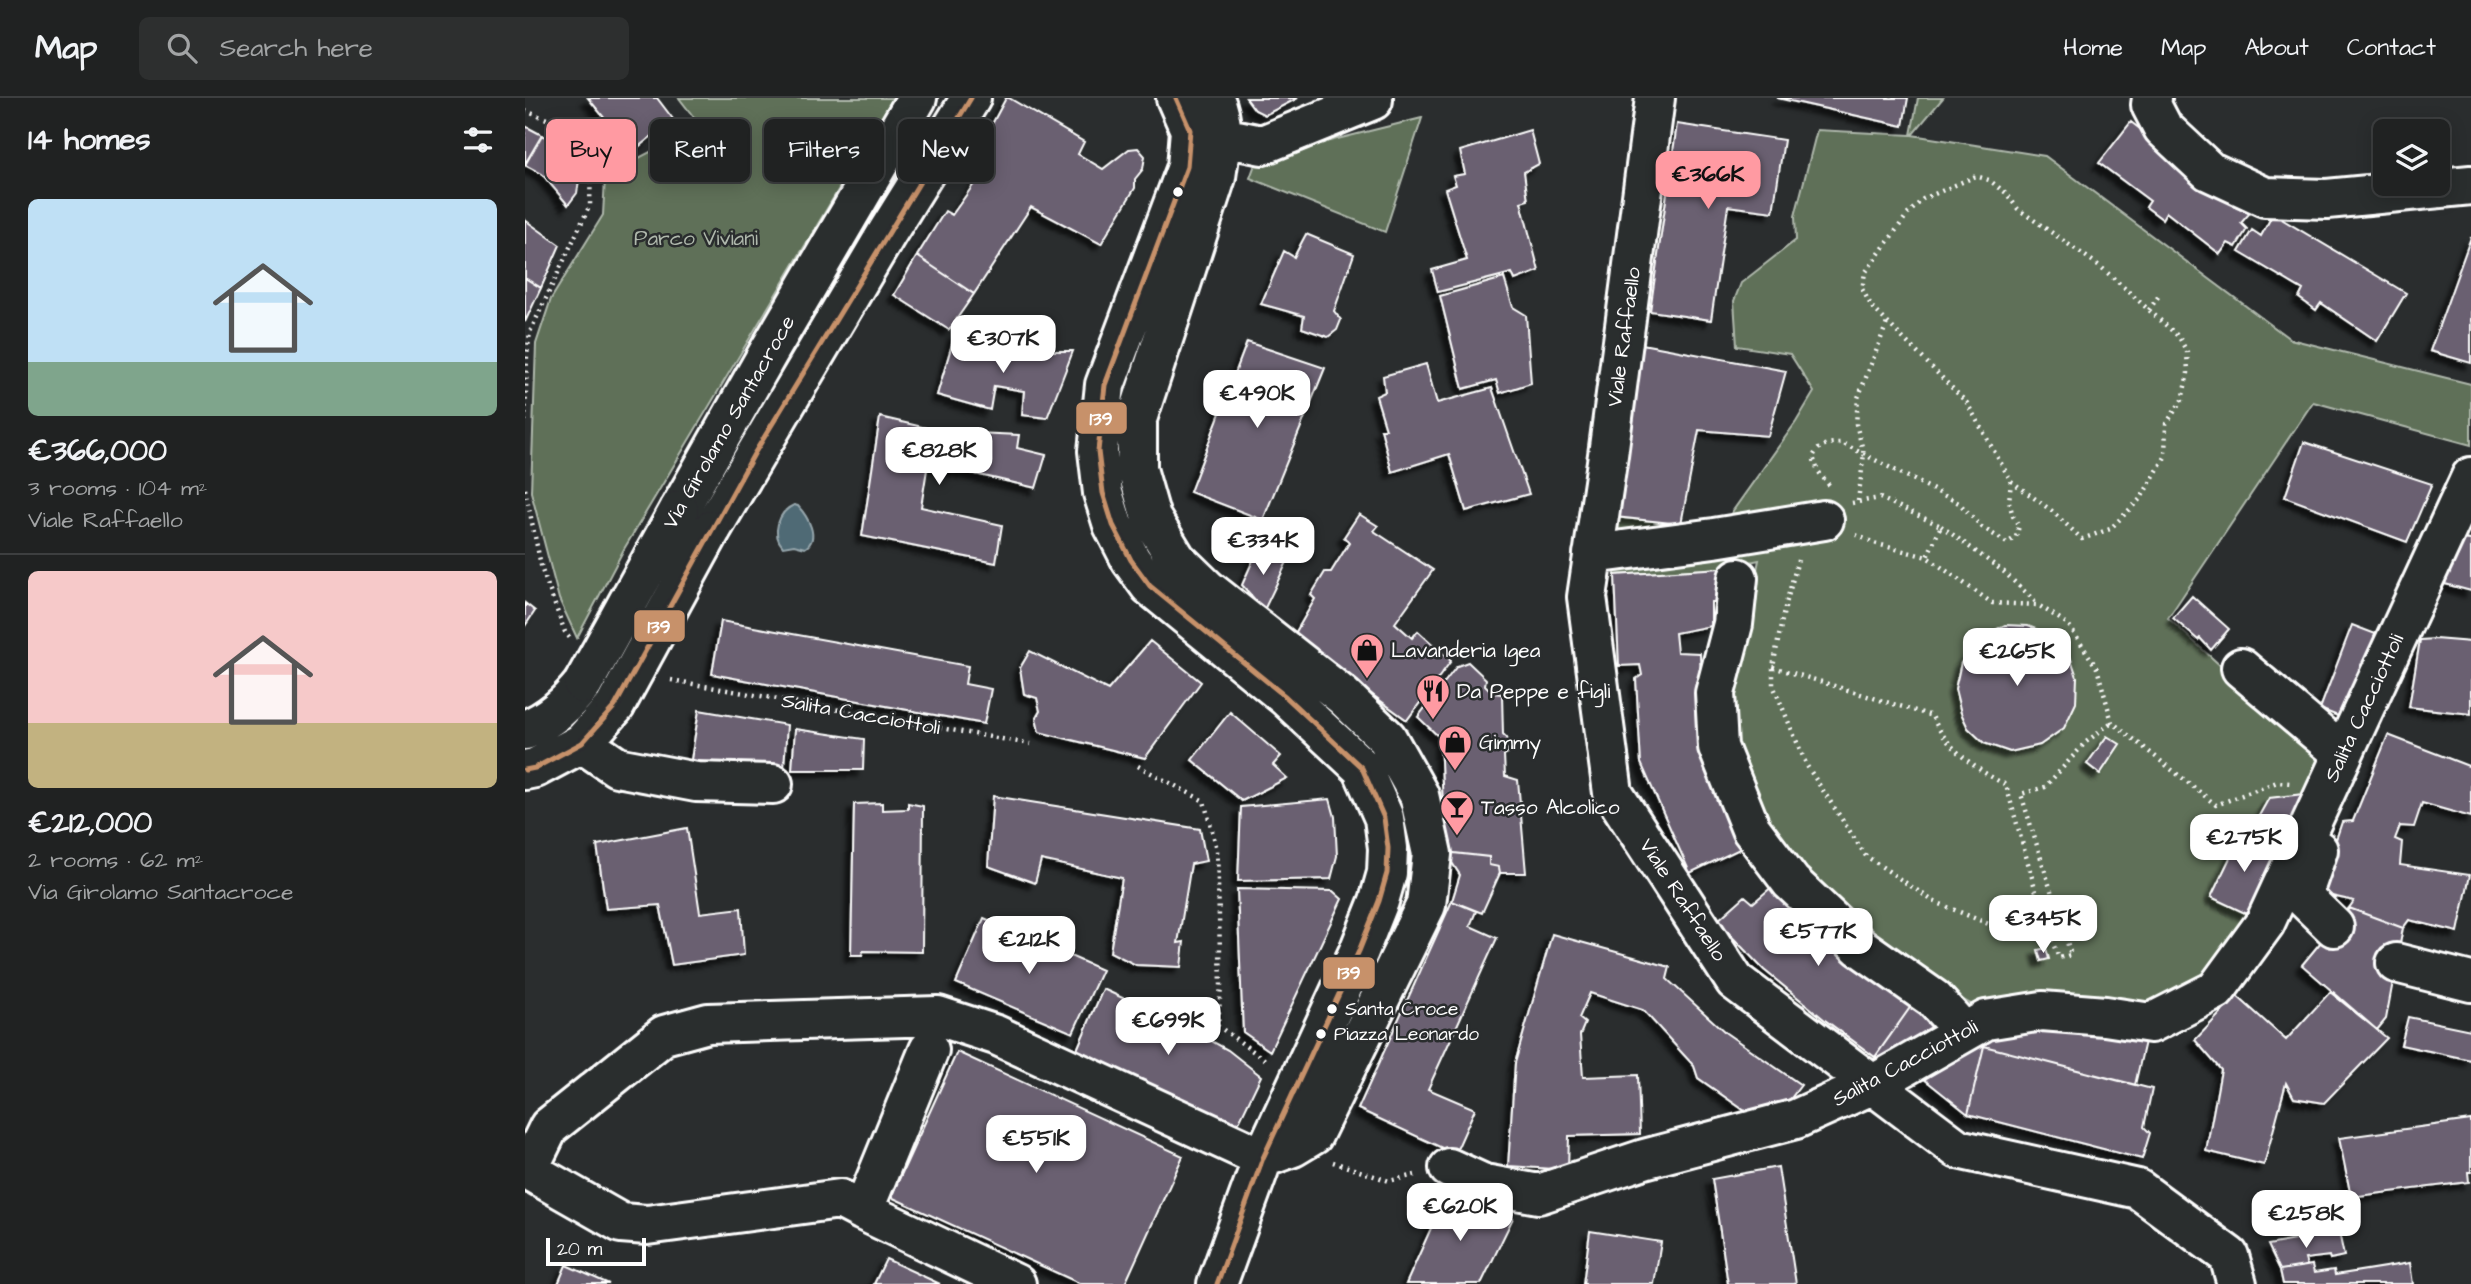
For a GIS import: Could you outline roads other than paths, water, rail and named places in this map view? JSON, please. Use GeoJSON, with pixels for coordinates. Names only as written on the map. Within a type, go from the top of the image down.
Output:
{"type":"FeatureCollection","features":[{"type":"Feature","properties":{"kind":"street","name":"Via Girolamo Santacroce"},"geometry":{"type":"LineString","coordinates":[[525,770],[535,768],[582,743],[615,706],[768,352],[917,98]]}},
{"type":"Feature","properties":{"kind":"street","name":"Via Girolamo Santacroce"},"geometry":{"type":"LineString","coordinates":[[525,730],[565,706],[583,684],[856,284],[971,98]]}},
{"type":"Feature","properties":{"kind":"street"},"geometry":{"type":"LineString","coordinates":[[1196,122],[1222,116],[1214,98]]}},
{"type":"Feature","properties":{"kind":"street"},"geometry":{"type":"LineString","coordinates":[[1196,122],[1262,145],[1373,98]]}},
{"type":"Feature","properties":{"kind":"street","name":"Viale Raffaello"},"geometry":{"type":"LineString","coordinates":[[1655,98],[1587,597],[1613,793],[1735,981],[1958,1150],[2138,1189],[2229,1256],[2237,1284]]}},
{"type":"Feature","properties":{"kind":"street"},"geometry":{"type":"LineString","coordinates":[[2152,98],[2151,105],[2163,128],[2209,171],[2265,197],[2327,199],[2471,185]]}},
{"type":"Feature","properties":{"kind":"street"},"geometry":{"type":"LineString","coordinates":[[1196,122],[1187,167],[1105,385],[1098,451],[1103,493],[1113,526],[1131,561],[1150,586],[1286,696],[1362,768],[1384,818],[1388,848],[1387,873],[1380,901],[1259,1171],[1217,1284]]}},
{"type":"Feature","properties":{"kind":"street","name":"Salita Cacciottoli"},"geometry":{"type":"LineString","coordinates":[[1449,1168],[1484,1184],[1539,1194],[1644,1159],[1796,1119],[1872,1085],[1986,1020],[2042,1011],[2151,1023],[2216,990],[2265,923],[2471,477]]}},
{"type":"Feature","properties":{"kind":"street"},"geometry":{"type":"LineString","coordinates":[[1593,554],[1714,538],[1838,503]]}},
{"type":"Feature","properties":{"kind":"street"},"geometry":{"type":"LineString","coordinates":[[1738,578],[1733,624],[1715,693],[1718,747],[1752,829],[1791,883],[1860,947],[1934,999],[1964,1032]]}},
{"type":"Feature","properties":{"kind":"street"},"geometry":{"type":"LineString","coordinates":[[2241,668],[2334,775],[2325,834],[2302,896],[2334,927]]}},
{"type":"Feature","properties":{"kind":"street"},"geometry":{"type":"LineString","coordinates":[[582,743],[617,767],[696,782],[773,784]]}},
{"type":"Feature","properties":{"kind":"street"},"geometry":{"type":"LineString","coordinates":[[2396,963],[2471,982]]}},
{"type":"Feature","properties":{"kind":"street"},"geometry":{"type":"LineString","coordinates":[[999,1280],[840,1199],[647,1225],[621,1223],[528,1170],[549,1127],[664,1035],[708,1023],[938,1016],[996,1035],[1259,1171]]}},
{"type":"Feature","properties":{"kind":"street"},"geometry":{"type":"LineString","coordinates":[[863,1211],[929,1050]]}},
{"type":"Feature","properties":{"kind":"street"},"geometry":{"type":"LineString","coordinates":[[1249,1284],[1240,1265],[1259,1171]]}},
{"type":"Feature","properties":{"kind":"water"},"geometry":{"type":"Polygon","coordinates":[[[794,505],[802,510],[811,527],[812,539],[805,548],[794,545],[783,547],[777,536],[780,518],[794,505]]]}},
{"type":"Feature","properties":{"kind":"place","name":"Lavanderia Igea"},"geometry":{"type":"Point","coordinates":[1367,680]}},
{"type":"Feature","properties":{"kind":"place","name":"Da Peppe e figli"},"geometry":{"type":"Point","coordinates":[1433,721]}},
{"type":"Feature","properties":{"kind":"place","name":"Gimmy"},"geometry":{"type":"Point","coordinates":[1455,772]}},
{"type":"Feature","properties":{"kind":"place","name":"Tasso Alcolico"},"geometry":{"type":"Point","coordinates":[1457,837]}},
{"type":"Feature","properties":{"kind":"place","name":"Santa Croce"},"geometry":{"type":"Point","coordinates":[1332,1009]}},
{"type":"Feature","properties":{"kind":"place","name":"Piazza Leonardo"},"geometry":{"type":"Point","coordinates":[1321,1034]}},
{"type":"Feature","properties":{"kind":"park label","name":"Parco Viviani"},"geometry":{"type":"Point","coordinates":[696,238]}}]}
